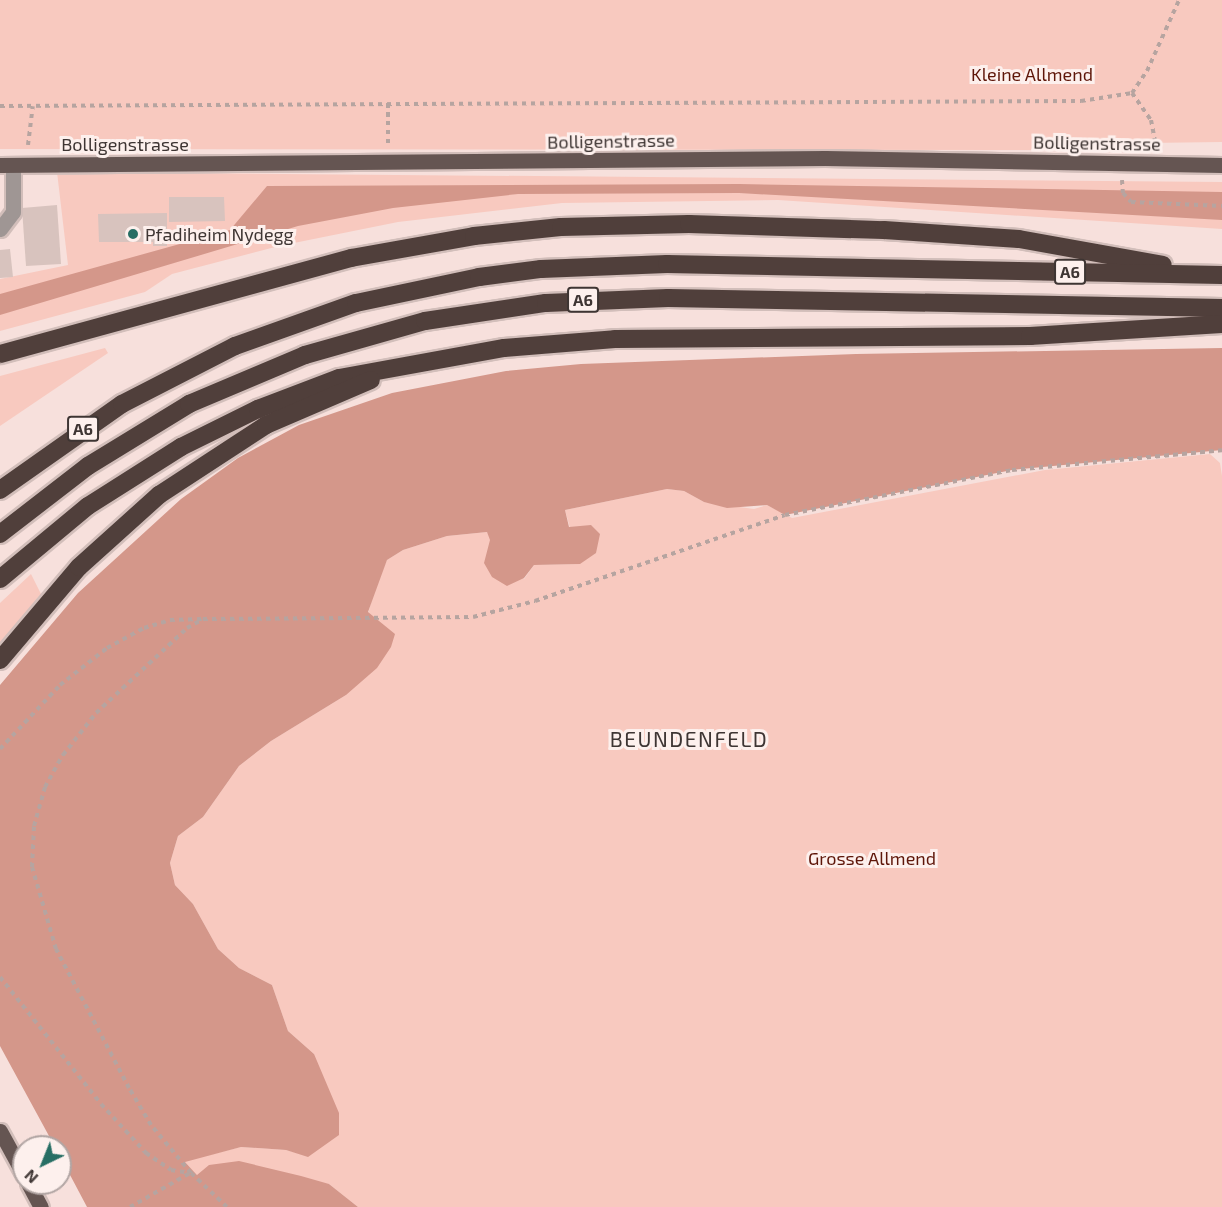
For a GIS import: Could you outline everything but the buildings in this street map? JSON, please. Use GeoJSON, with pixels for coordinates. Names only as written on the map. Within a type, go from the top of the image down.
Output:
{"type":"FeatureCollection","features":[{"type":"Feature","properties":{"kind":"highway"},"geometry":{"type":"LineString","coordinates":[[0,354],[351,258],[474,236],[561,227],[733,224],[1019,239],[1222,275]]}},
{"type":"Feature","properties":{"kind":"highway","name":"A6"},"geometry":{"type":"LineString","coordinates":[[0,490],[122,404],[235,346],[356,303],[479,277],[552,269],[667,264],[1222,275]]}},
{"type":"Feature","properties":{"kind":"highway","name":"A6"},"geometry":{"type":"LineString","coordinates":[[0,534],[88,465],[189,405],[306,355],[425,321],[485,310],[606,299],[1222,308]]}},
{"type":"Feature","properties":{"kind":"highway"},"geometry":{"type":"LineString","coordinates":[[0,579],[88,506],[181,447],[304,391],[339,378],[391,371],[494,349],[615,339],[1030,336],[1222,324]]}},
{"type":"Feature","properties":{"kind":"highway"},"geometry":{"type":"LineString","coordinates":[[0,660],[79,567],[159,495],[266,425],[391,371]]}},
{"type":"Feature","properties":{"kind":"main road","name":"Bolligenstrasse"},"geometry":{"type":"LineString","coordinates":[[13,164],[825,158],[1222,165]]}},
{"type":"Feature","properties":{"kind":"main road"},"geometry":{"type":"LineString","coordinates":[[0,1131],[12,1153]]}},
{"type":"Feature","properties":{"kind":"lane"},"geometry":{"type":"LineString","coordinates":[[0,229],[13,212],[13,164]]}},
{"type":"Feature","properties":{"kind":"path"},"geometry":{"type":"LineString","coordinates":[[0,106],[1082,101],[1132,93],[1148,71],[1179,0]]}},
{"type":"Feature","properties":{"kind":"path"},"geometry":{"type":"LineString","coordinates":[[1132,93],[1151,120],[1158,163]]}},
{"type":"Feature","properties":{"kind":"path"},"geometry":{"type":"LineString","coordinates":[[388,103],[388,162]]}},
{"type":"Feature","properties":{"kind":"path"},"geometry":{"type":"LineString","coordinates":[[13,164],[33,106]]}},
{"type":"Feature","properties":{"kind":"path"},"geometry":{"type":"LineString","coordinates":[[1120,162],[1123,193],[1131,202],[1222,206]]}},
{"type":"Feature","properties":{"kind":"path"},"geometry":{"type":"LineString","coordinates":[[0,749],[60,685],[107,648],[144,628],[170,620],[473,617],[535,601],[785,515],[1012,471],[1222,450]]}},
{"type":"Feature","properties":{"kind":"path"},"geometry":{"type":"LineString","coordinates":[[203,619],[158,652],[96,713],[63,755],[45,787],[34,826],[32,867],[40,906],[71,976],[151,1125],[191,1173],[227,1207]]}},
{"type":"Feature","properties":{"kind":"path"},"geometry":{"type":"LineString","coordinates":[[0,977],[66,1062],[146,1153],[171,1170],[191,1173]]}},
{"type":"Feature","properties":{"kind":"path"},"geometry":{"type":"LineString","coordinates":[[130,1207],[191,1173]]}},
{"type":"Feature","properties":{"kind":"green space","name":"Kleine Allmend"},"geometry":{"type":"Polygon","coordinates":[[[0,0],[1222,0],[1222,142],[1146,143],[1132,150],[0,149],[0,0]]]}},
{"type":"Feature","properties":{"kind":"green space"},"geometry":{"type":"Polygon","coordinates":[[[57,172],[1222,182],[1222,229],[778,200],[562,203],[398,222],[279,246],[172,274],[145,292],[0,331],[0,279],[68,265],[57,172]]]}},
{"type":"Feature","properties":{"kind":"green space"},"geometry":{"type":"Polygon","coordinates":[[[105,348],[108,353],[0,426],[0,376],[105,348]]]}},
{"type":"Feature","properties":{"kind":"green space","name":"Grosse Allmend"},"geometry":{"type":"Polygon","coordinates":[[[1210,454],[1220,463],[1222,476],[1222,1207],[358,1207],[329,1184],[197,1175],[184,1161],[241,1147],[286,1150],[309,1156],[314,1054],[288,1031],[272,985],[239,968],[218,949],[193,904],[175,885],[170,863],[178,836],[203,817],[239,766],[271,741],[346,695],[376,584],[387,560],[403,550],[447,536],[487,532],[524,579],[534,565],[580,564],[565,510],[667,489],[684,491],[704,502],[754,509],[767,505],[792,518],[1045,470],[1210,454]]]}},
{"type":"Feature","properties":{"kind":"green space"},"geometry":{"type":"Polygon","coordinates":[[[31,574],[42,596],[0,647],[0,603],[31,574]]]}},
{"type":"Feature","properties":{"kind":"shaded area"},"geometry":{"type":"Polygon","coordinates":[[[739,184],[1222,192],[1222,220],[739,193],[518,194],[393,208],[298,226],[0,315],[0,294],[230,230],[267,186],[739,184]]]}},
{"type":"Feature","properties":{"kind":"shaded area"},"geometry":{"type":"Polygon","coordinates":[[[1222,348],[1222,450],[1012,470],[785,515],[767,505],[727,508],[704,502],[684,491],[667,489],[565,510],[569,527],[591,525],[600,534],[596,553],[580,564],[534,565],[524,578],[507,586],[492,577],[484,563],[490,540],[487,532],[447,536],[403,550],[387,560],[368,612],[395,634],[391,647],[377,668],[346,695],[271,741],[239,766],[203,817],[178,836],[170,863],[175,885],[193,904],[218,949],[239,968],[272,985],[288,1031],[314,1054],[339,1113],[339,1135],[308,1157],[286,1150],[241,1147],[185,1162],[197,1175],[209,1165],[239,1161],[301,1176],[329,1184],[358,1207],[87,1207],[72,1179],[72,1135],[48,1135],[0,1046],[0,685],[78,593],[181,499],[238,458],[299,425],[392,393],[506,371],[581,364],[856,354],[1222,348]]]}},
{"type":"Feature","properties":{"kind":"place","name":"Pfadiheim Nydegg"},"geometry":{"type":"Point","coordinates":[133,234]}},
{"type":"Feature","properties":{"kind":"district","name":"BEUNDENFELD"},"geometry":{"type":"Point","coordinates":[689,739]}}]}
